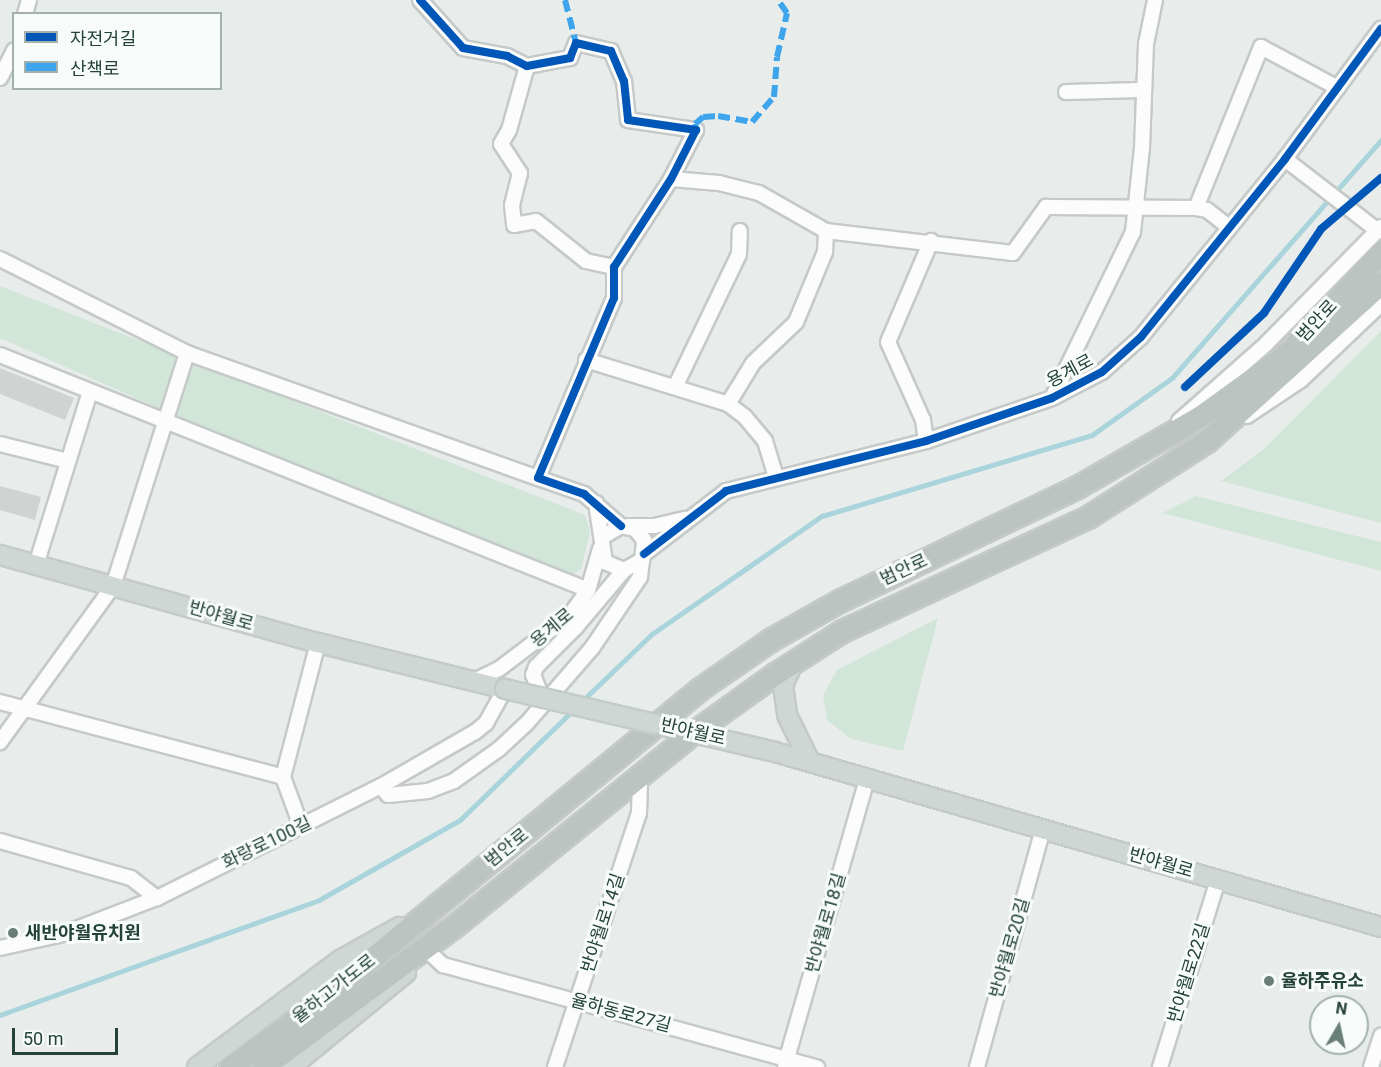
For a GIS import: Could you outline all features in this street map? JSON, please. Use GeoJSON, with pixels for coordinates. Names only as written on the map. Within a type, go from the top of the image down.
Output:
{"type":"FeatureCollection","features":[{"type":"Feature","properties":{"kind":"highway","name":"범안로"},"geometry":{"type":"LineString","coordinates":[[435,908],[655,724],[770,640],[839,601],[1077,487],[1167,435],[1288,352],[1381,252]]}},
{"type":"Feature","properties":{"kind":"highway","name":"범안로"},"geometry":{"type":"LineString","coordinates":[[453,927],[694,732],[842,631],[1088,517],[1207,441],[1381,283]]}},
{"type":"Feature","properties":{"kind":"highway","name":"율하고가도로"},"geometry":{"type":"LineString","coordinates":[[230,1067],[309,1010],[435,908]]}},
{"type":"Feature","properties":{"kind":"highway","name":"율하고가도로"},"geometry":{"type":"LineString","coordinates":[[263,1067],[453,927]]}},
{"type":"Feature","properties":{"kind":"main road","name":"반야월로"},"geometry":{"type":"LineString","coordinates":[[0,555],[318,643],[694,732],[810,762],[1381,927]]}},
{"type":"Feature","properties":{"kind":"main road"},"geometry":{"type":"LineString","coordinates":[[793,663],[783,685],[788,715],[810,762]]}},
{"type":"Feature","properties":{"kind":"main road"},"geometry":{"type":"LineString","coordinates":[[197,1067],[340,960],[435,908]]}},
{"type":"Feature","properties":{"kind":"main road"},"geometry":{"type":"LineString","coordinates":[[291,1067],[430,953],[453,927]]}},
{"type":"Feature","properties":{"kind":"street"},"geometry":{"type":"LineString","coordinates":[[420,0],[419,4],[464,48],[507,56],[527,66],[570,58],[576,43],[610,51],[624,81],[628,120],[696,130],[671,179],[614,267],[614,298],[538,478]]}},
{"type":"Feature","properties":{"kind":"street"},"geometry":{"type":"LineString","coordinates":[[1052,399],[1116,273],[1133,232],[1133,207],[1142,148],[1142,90],[1155,0]]}},
{"type":"Feature","properties":{"kind":"street","name":"용계로"},"geometry":{"type":"LineString","coordinates":[[643,557],[662,544],[685,519],[726,491],[926,441],[1052,399],[1080,386],[1124,355],[1285,159],[1381,29]]}},
{"type":"Feature","properties":{"kind":"street"},"geometry":{"type":"LineString","coordinates":[[1196,208],[1261,46],[1338,88]]}},
{"type":"Feature","properties":{"kind":"street"},"geometry":{"type":"LineString","coordinates":[[0,78],[12,54]]}},
{"type":"Feature","properties":{"kind":"street"},"geometry":{"type":"LineString","coordinates":[[527,66],[509,130],[501,144],[520,173],[512,205],[514,225],[536,222],[586,261],[614,267]]}},
{"type":"Feature","properties":{"kind":"street"},"geometry":{"type":"LineString","coordinates":[[1066,92],[1142,90]]}},
{"type":"Feature","properties":{"kind":"street"},"geometry":{"type":"LineString","coordinates":[[1167,435],[1266,344],[1380,229],[1285,159]]}},
{"type":"Feature","properties":{"kind":"street"},"geometry":{"type":"LineString","coordinates":[[671,179],[719,183],[759,193],[826,231],[932,241],[1013,253],[1046,207],[1196,208],[1207,210],[1229,227]]}},
{"type":"Feature","properties":{"kind":"street"},"geometry":{"type":"LineString","coordinates":[[676,385],[739,254],[740,231]]}},
{"type":"Feature","properties":{"kind":"street"},"geometry":{"type":"LineString","coordinates":[[728,404],[753,363],[796,322],[825,252],[826,231]]}},
{"type":"Feature","properties":{"kind":"street"},"geometry":{"type":"LineString","coordinates":[[926,441],[923,420],[888,342],[932,241]]}},
{"type":"Feature","properties":{"kind":"street"},"geometry":{"type":"LineString","coordinates":[[0,259],[187,353],[538,478],[595,501],[644,540],[640,577],[592,648],[555,692],[499,749],[454,781],[428,791],[388,795],[381,786]]}},
{"type":"Feature","properties":{"kind":"street"},"geometry":{"type":"LineString","coordinates":[[1207,441],[1301,380],[1381,304]]}},
{"type":"Feature","properties":{"kind":"street"},"geometry":{"type":"LineString","coordinates":[[0,742],[113,586],[163,422],[187,353]]}},
{"type":"Feature","properties":{"kind":"street"},"geometry":{"type":"LineString","coordinates":[[0,355],[588,590]]}},
{"type":"Feature","properties":{"kind":"street"},"geometry":{"type":"LineString","coordinates":[[586,360],[676,385],[728,404],[745,417],[765,441],[776,477]]}},
{"type":"Feature","properties":{"kind":"street"},"geometry":{"type":"LineString","coordinates":[[36,565],[90,392]]}},
{"type":"Feature","properties":{"kind":"street"},"geometry":{"type":"LineString","coordinates":[[0,444],[68,461]]}},
{"type":"Feature","properties":{"kind":"street"},"geometry":{"type":"LineString","coordinates":[[595,501],[605,562],[624,570],[643,557]]}},
{"type":"Feature","properties":{"kind":"street","name":"용계로"},"geometry":{"type":"LineString","coordinates":[[625,526],[654,526],[685,519]]}},
{"type":"Feature","properties":{"kind":"street"},"geometry":{"type":"LineString","coordinates":[[602,543],[625,526]]}},
{"type":"Feature","properties":{"kind":"street","name":"용계로"},"geometry":{"type":"LineString","coordinates":[[474,681],[553,630],[588,590],[602,543]]}},
{"type":"Feature","properties":{"kind":"street","name":"용계로"},"geometry":{"type":"LineString","coordinates":[[542,697],[533,675],[536,667],[576,627],[624,570]]}},
{"type":"Feature","properties":{"kind":"street"},"geometry":{"type":"LineString","coordinates":[[301,826],[283,777],[318,643]]}},
{"type":"Feature","properties":{"kind":"street","name":"화랑로100길"},"geometry":{"type":"LineString","coordinates":[[0,948],[63,934],[157,898],[381,786],[475,732],[486,723],[505,689]]}},
{"type":"Feature","properties":{"kind":"street"},"geometry":{"type":"LineString","coordinates":[[0,702],[283,777]]}},
{"type":"Feature","properties":{"kind":"street","name":"반야월로14길"},"geometry":{"type":"LineString","coordinates":[[555,1067],[639,813],[640,777]]}},
{"type":"Feature","properties":{"kind":"street","name":"반야월로18길"},"geometry":{"type":"LineString","coordinates":[[786,1063],[867,778]]}},
{"type":"Feature","properties":{"kind":"street","name":"반야월로20길"},"geometry":{"type":"LineString","coordinates":[[976,1067],[1043,830]]}},
{"type":"Feature","properties":{"kind":"street"},"geometry":{"type":"LineString","coordinates":[[0,841],[131,878],[157,898]]}},
{"type":"Feature","properties":{"kind":"street","name":"반야월로22길"},"geometry":{"type":"LineString","coordinates":[[1161,1067],[1218,880]]}},
{"type":"Feature","properties":{"kind":"street","name":"율하동로27길"},"geometry":{"type":"LineString","coordinates":[[430,953],[443,965],[786,1063],[817,1067]]}},
{"type":"Feature","properties":{"kind":"street"},"geometry":{"type":"LineString","coordinates":[[1371,1067],[1381,1036]]}},
{"type":"Feature","properties":{"kind":"green space"},"geometry":{"type":"Polygon","coordinates":[[[0,286],[585,515],[590,531],[581,570],[569,576],[197,425],[0,338],[0,286]]]}},
{"type":"Feature","properties":{"kind":"green space"},"geometry":{"type":"Polygon","coordinates":[[[1381,331],[1381,523],[1221,481],[1264,449],[1381,331]]]}},
{"type":"Feature","properties":{"kind":"green space"},"geometry":{"type":"Polygon","coordinates":[[[1196,496],[1381,542],[1381,571],[1163,513],[1196,496]]]}},
{"type":"Feature","properties":{"kind":"green space"},"geometry":{"type":"Polygon","coordinates":[[[938,618],[903,751],[851,739],[827,720],[823,695],[837,670],[938,618]]]}},
{"type":"Feature","properties":{"kind":"building"},"geometry":{"type":"Polygon","coordinates":[[[0,368],[74,398],[65,420],[0,394],[0,368]]]}},
{"type":"Feature","properties":{"kind":"building"},"geometry":{"type":"Polygon","coordinates":[[[0,486],[41,497],[35,520],[0,510],[0,486]]]}},
{"type":"Feature","properties":{"kind":"waterway"},"geometry":{"type":"LineString","coordinates":[[581,702],[652,634],[822,516],[1092,435],[1172,378],[1381,140]]}},
{"type":"Feature","properties":{"kind":"waterway"},"geometry":{"type":"LineString","coordinates":[[0,1015],[319,900],[460,820],[573,710]]}},
{"type":"Feature","properties":{"kind":"marked path"},"geometry":{"type":"LineString","coordinates":[[565,0],[576,43]]}},
{"type":"Feature","properties":{"kind":"marked path"},"geometry":{"type":"LineString","coordinates":[[696,130],[695,124],[703,117],[718,116],[752,122],[774,97],[777,57],[787,13],[778,0]]}},
{"type":"Feature","properties":{"kind":"cycle path"},"geometry":{"type":"LineString","coordinates":[[420,0],[463,48],[507,56],[527,66],[570,58],[576,43],[611,51],[624,81],[628,120],[696,130],[671,179],[614,267],[614,298],[538,478],[584,494],[621,526]]}},
{"type":"Feature","properties":{"kind":"cycle path"},"geometry":{"type":"LineString","coordinates":[[644,554],[726,491],[926,441],[1052,398],[1102,372],[1141,337],[1285,159],[1381,29]]}},
{"type":"Feature","properties":{"kind":"cycle path"},"geometry":{"type":"LineString","coordinates":[[1185,387],[1264,313],[1321,229],[1381,178]]}},
{"type":"Feature","properties":{"kind":"place","name":"새반야월유치원"},"geometry":{"type":"Point","coordinates":[13,933]}},
{"type":"Feature","properties":{"kind":"place","name":"율하주유소"},"geometry":{"type":"Point","coordinates":[1269,981]}}]}
